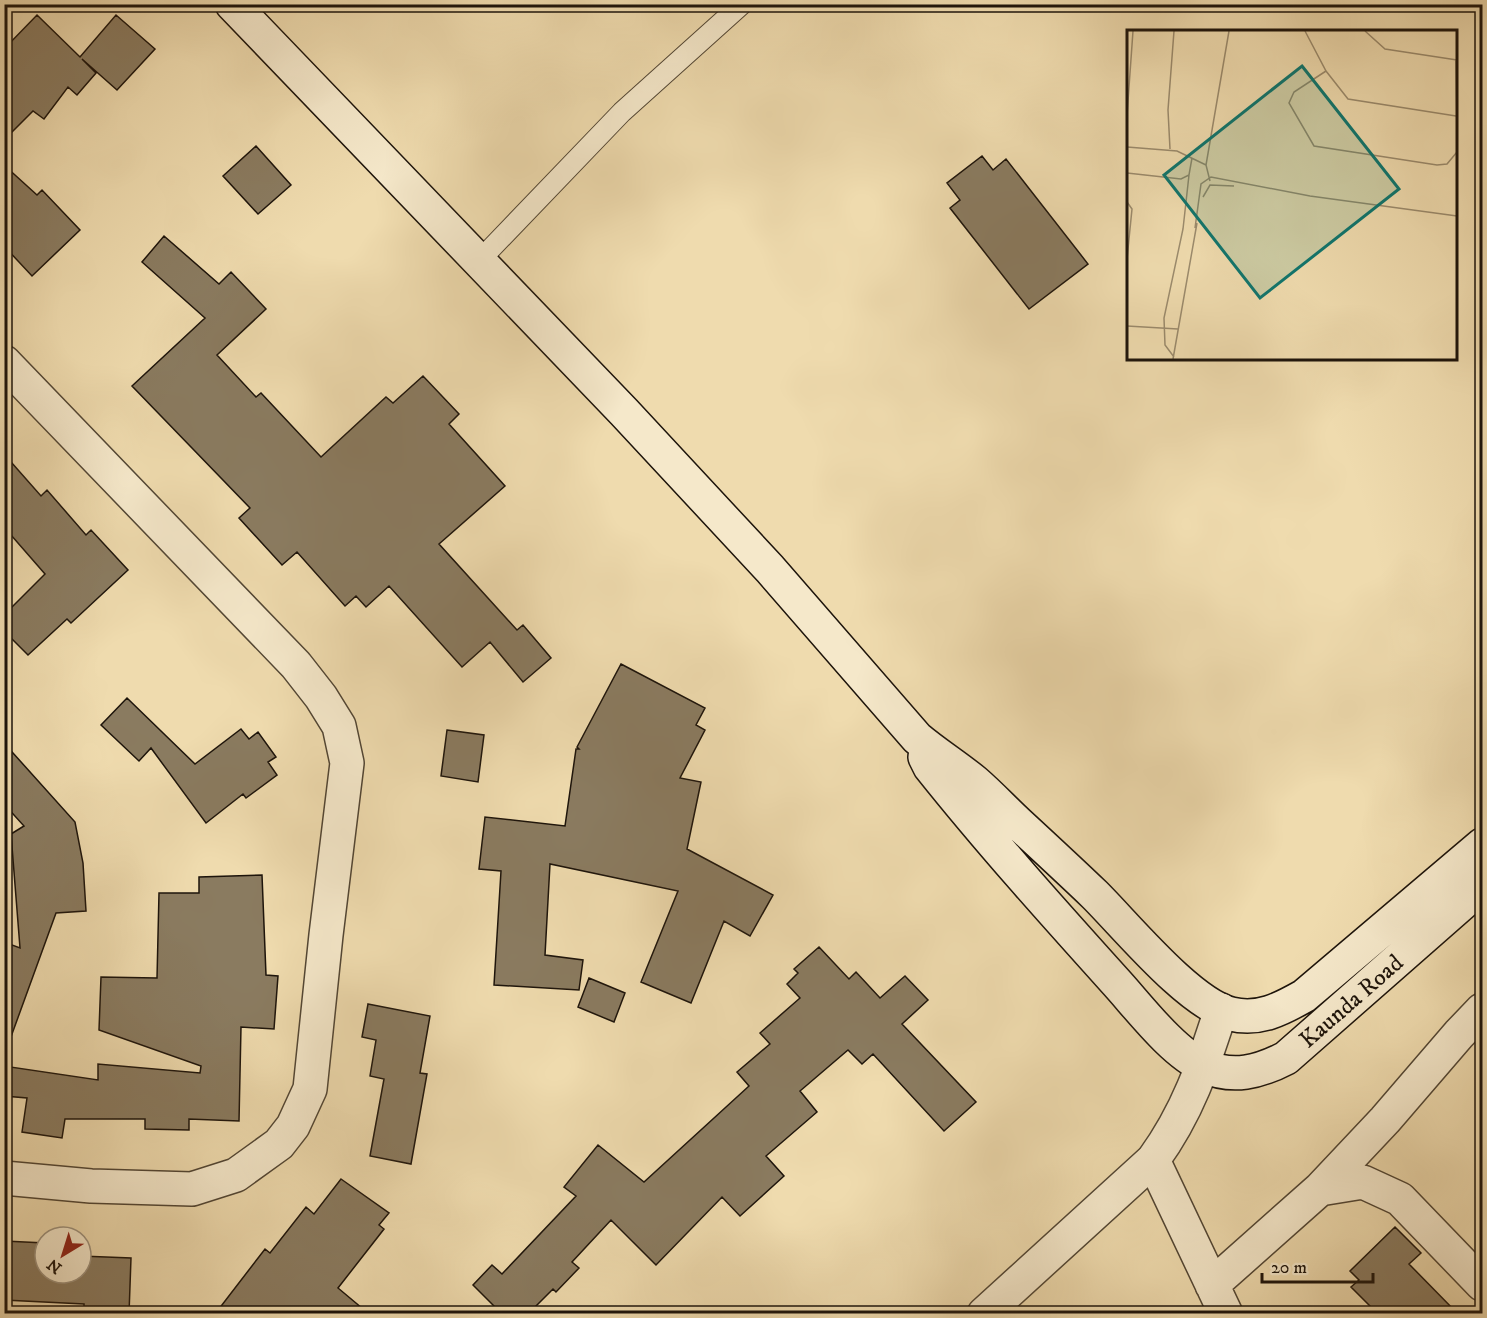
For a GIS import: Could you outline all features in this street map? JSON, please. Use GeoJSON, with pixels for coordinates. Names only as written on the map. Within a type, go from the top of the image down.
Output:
{"type":"FeatureCollection","features":[{"type":"Feature","properties":{"kind":"main road"},"geometry":{"type":"LineString","coordinates":[[232,4],[624,412],[729,525],[917,738]]}},
{"type":"Feature","properties":{"kind":"main road"},"geometry":{"type":"LineString","coordinates":[[4,363],[296,665],[321,697],[339,726],[347,763],[310,1089],[293,1126],[279,1144],[236,1175],[192,1189],[91,1186],[4,1178]]}},
{"type":"Feature","properties":{"kind":"main road","name":"Kaunda Road"},"geometry":{"type":"LineString","coordinates":[[917,738],[975,782],[1093,894],[1178,981],[1221,1010],[1232,1014],[1254,1016],[1276,1011],[1304,996],[1482,845]]}},
{"type":"Feature","properties":{"kind":"main road","name":"Kaunda Road"},"geometry":{"type":"LineString","coordinates":[[917,738],[930,767],[981,831],[1152,1021],[1184,1054],[1203,1066],[1225,1073],[1245,1074],[1265,1069],[1286,1058],[1482,886]]}},
{"type":"Feature","properties":{"kind":"main road"},"geometry":{"type":"LineString","coordinates":[[984,1314],[1153,1160],[1168,1140],[1196,1085],[1221,1010]]}},
{"type":"Feature","properties":{"kind":"main road"},"geometry":{"type":"LineString","coordinates":[[1153,1160],[1219,1299],[1385,1120],[1482,1010]]}},
{"type":"Feature","properties":{"kind":"main road"},"geometry":{"type":"LineString","coordinates":[[1320,1189],[1363,1182],[1400,1199],[1482,1284]]}},
{"type":"Feature","properties":{"kind":"lane"},"geometry":{"type":"LineString","coordinates":[[478,262],[622,112],[742,4]]}},
{"type":"Feature","properties":{"kind":"building"},"geometry":{"type":"Polygon","coordinates":[[[37,15],[80,57],[116,15],[155,49],[117,90],[82,59],[96,73],[77,95],[68,87],[44,119],[33,111],[4,140],[4,49],[37,15]]]}},
{"type":"Feature","properties":{"kind":"building"},"geometry":{"type":"Polygon","coordinates":[[[256,146],[291,185],[258,214],[223,176],[256,146]]]}},
{"type":"Feature","properties":{"kind":"building"},"geometry":{"type":"Polygon","coordinates":[[[982,156],[993,170],[1006,159],[1088,264],[1029,309],[950,208],[960,200],[947,183],[982,156]]]}},
{"type":"Feature","properties":{"kind":"building"},"geometry":{"type":"Polygon","coordinates":[[[4,165],[37,195],[42,190],[80,230],[32,276],[4,246],[4,165]]]}},
{"type":"Feature","properties":{"kind":"building"},"geometry":{"type":"Polygon","coordinates":[[[164,236],[219,284],[231,272],[266,309],[217,355],[256,397],[261,393],[321,457],[386,397],[393,403],[423,376],[459,414],[449,424],[505,486],[439,544],[517,630],[523,625],[551,658],[523,682],[490,642],[462,667],[389,586],[366,607],[356,596],[345,606],[297,552],[282,565],[239,518],[250,508],[132,386],[205,318],[142,262],[164,236]]]}},
{"type":"Feature","properties":{"kind":"building"},"geometry":{"type":"Polygon","coordinates":[[[4,454],[41,496],[47,490],[86,535],[91,530],[128,570],[71,623],[67,619],[28,655],[4,631],[4,615],[45,574],[4,527],[4,454]]]}},
{"type":"Feature","properties":{"kind":"building"},"geometry":{"type":"Polygon","coordinates":[[[621,664],[705,708],[696,725],[705,730],[680,778],[701,782],[687,849],[773,895],[750,936],[724,921],[691,1003],[641,982],[678,891],[550,864],[545,955],[583,960],[579,990],[494,985],[501,871],[479,869],[485,817],[565,826],[576,749],[579,749],[577,747],[621,664]]]}},
{"type":"Feature","properties":{"kind":"building"},"geometry":{"type":"Polygon","coordinates":[[[127,698],[195,764],[241,729],[249,739],[258,732],[276,757],[268,762],[277,775],[246,798],[243,794],[206,823],[151,748],[139,761],[101,725],[127,698]]]}},
{"type":"Feature","properties":{"kind":"building"},"geometry":{"type":"Polygon","coordinates":[[[447,730],[484,735],[478,782],[441,776],[447,730]]]}},
{"type":"Feature","properties":{"kind":"building"},"geometry":{"type":"Polygon","coordinates":[[[4,743],[75,822],[83,863],[86,911],[56,913],[8,1045],[4,1045],[4,942],[20,948],[11,834],[24,826],[4,804],[4,743]]]}},
{"type":"Feature","properties":{"kind":"building"},"geometry":{"type":"Polygon","coordinates":[[[262,875],[266,975],[278,976],[274,1029],[241,1027],[239,1121],[189,1119],[189,1130],[145,1129],[145,1119],[65,1119],[62,1138],[22,1132],[27,1098],[4,1096],[4,1066],[98,1080],[98,1064],[200,1073],[201,1066],[99,1030],[101,977],[157,978],[159,893],[199,893],[199,877],[262,875]]]}},
{"type":"Feature","properties":{"kind":"building"},"geometry":{"type":"Polygon","coordinates":[[[819,947],[849,979],[856,972],[880,998],[905,976],[928,1000],[902,1024],[976,1102],[944,1131],[873,1054],[862,1064],[848,1050],[800,1091],[817,1112],[766,1156],[784,1176],[740,1216],[722,1197],[656,1265],[611,1220],[572,1262],[579,1268],[556,1292],[553,1289],[528,1314],[502,1314],[473,1285],[492,1265],[502,1274],[576,1196],[564,1187],[598,1145],[644,1182],[749,1086],[737,1072],[770,1044],[760,1033],[800,998],[787,984],[798,973],[794,969],[819,947]]]}},
{"type":"Feature","properties":{"kind":"building"},"geometry":{"type":"Polygon","coordinates":[[[589,978],[625,993],[614,1022],[578,1007],[589,978]]]}},
{"type":"Feature","properties":{"kind":"building"},"geometry":{"type":"Polygon","coordinates":[[[368,1004],[430,1016],[420,1073],[427,1074],[411,1164],[370,1156],[384,1079],[370,1076],[376,1040],[362,1037],[368,1004]]]}},
{"type":"Feature","properties":{"kind":"building"},"geometry":{"type":"Polygon","coordinates":[[[341,1179],[389,1213],[379,1225],[384,1229],[338,1288],[369,1314],[215,1314],[265,1249],[270,1253],[306,1207],[314,1214],[341,1179]]]}},
{"type":"Feature","properties":{"kind":"building"},"geometry":{"type":"Polygon","coordinates":[[[1395,1227],[1421,1253],[1409,1264],[1458,1314],[1378,1314],[1351,1287],[1359,1280],[1350,1271],[1395,1227]]]}},
{"type":"Feature","properties":{"kind":"building"},"geometry":{"type":"Polygon","coordinates":[[[4,1241],[33,1242],[33,1285],[93,1285],[93,1256],[131,1258],[129,1314],[84,1314],[84,1304],[4,1300],[4,1241]]]}}]}
